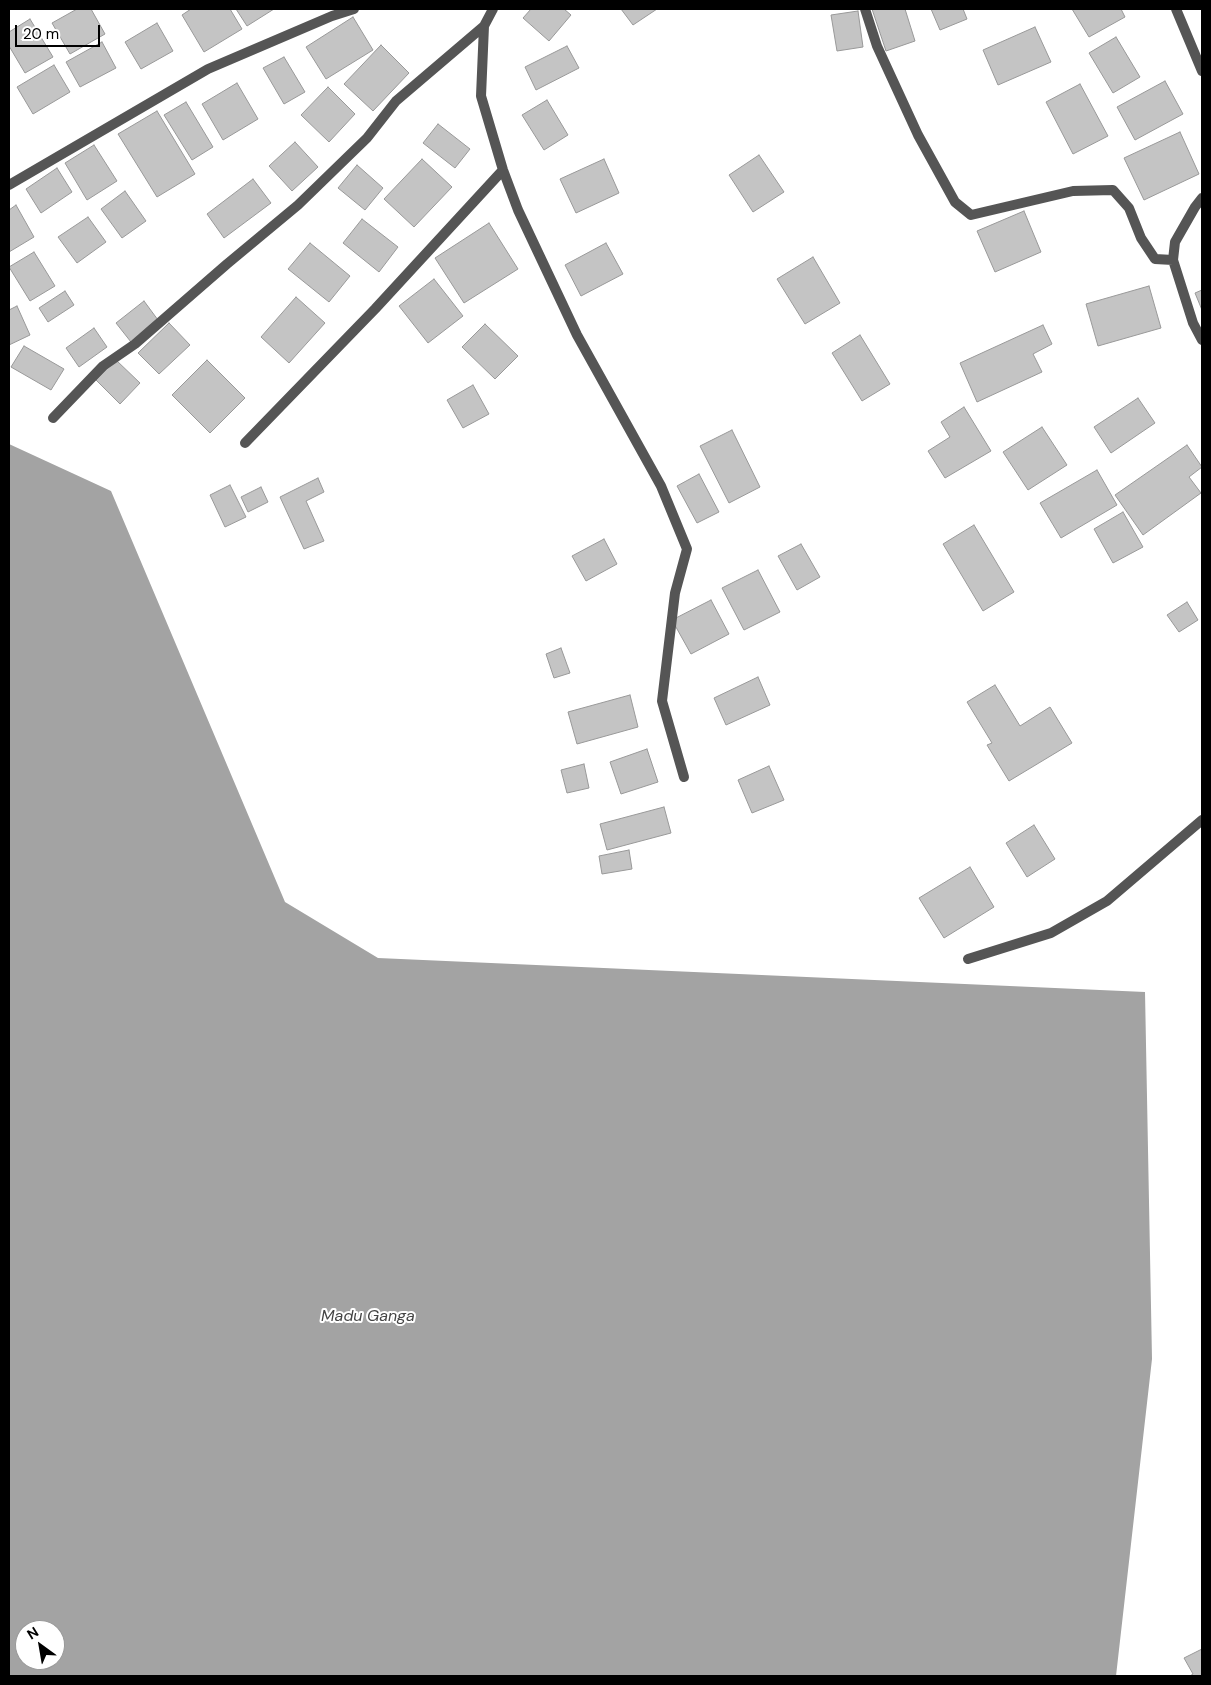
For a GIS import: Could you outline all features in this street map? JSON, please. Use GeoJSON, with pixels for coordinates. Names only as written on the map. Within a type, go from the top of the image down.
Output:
{"type":"FeatureCollection","features":[{"type":"Feature","properties":{"kind":"street"},"geometry":{"type":"LineString","coordinates":[[9,185],[208,69],[332,16],[354,9]]}},
{"type":"Feature","properties":{"kind":"street"},"geometry":{"type":"LineString","coordinates":[[53,418],[103,366],[135,344],[298,205],[367,138],[396,101],[484,26],[493,9]]}},
{"type":"Feature","properties":{"kind":"street"},"geometry":{"type":"LineString","coordinates":[[865,9],[877,46],[918,135],[955,202],[971,215],[1073,191],[1113,190],[1130,208],[1141,238],[1155,259],[1173,260]]}},
{"type":"Feature","properties":{"kind":"street"},"geometry":{"type":"LineString","coordinates":[[1176,9],[1202,71]]}},
{"type":"Feature","properties":{"kind":"street"},"geometry":{"type":"LineString","coordinates":[[484,26],[481,96],[503,170],[518,210],[577,335],[660,486],[687,549],[675,593],[662,701],[684,777]]}},
{"type":"Feature","properties":{"kind":"street"},"geometry":{"type":"LineString","coordinates":[[245,443],[375,309],[503,170]]}},
{"type":"Feature","properties":{"kind":"street"},"geometry":{"type":"LineString","coordinates":[[1202,198],[1175,242],[1173,260],[1194,323],[1202,340]]}},
{"type":"Feature","properties":{"kind":"street"},"geometry":{"type":"LineString","coordinates":[[968,959],[1059,929],[1107,900],[1202,820]]}},
{"type":"Feature","properties":{"kind":"water","name":"Madu Ganga"},"geometry":{"type":"Polygon","coordinates":[[[9,444],[111,491],[285,902],[378,958],[1145,992],[1152,1359],[1116,1676],[9,1676],[9,444]]]}},
{"type":"Feature","properties":{"kind":"building"},"geometry":{"type":"Polygon","coordinates":[[[77,9],[91,9],[105,34],[70,54],[52,23],[77,9]]]}},
{"type":"Feature","properties":{"kind":"building"},"geometry":{"type":"Polygon","coordinates":[[[191,9],[230,9],[242,29],[204,52],[182,15],[191,9]]]}},
{"type":"Feature","properties":{"kind":"building"},"geometry":{"type":"Polygon","coordinates":[[[236,9],[274,9],[247,26],[236,9]]]}},
{"type":"Feature","properties":{"kind":"building"},"geometry":{"type":"Polygon","coordinates":[[[531,9],[564,9],[571,15],[549,41],[523,18],[531,9]]]}},
{"type":"Feature","properties":{"kind":"building"},"geometry":{"type":"Polygon","coordinates":[[[621,9],[657,9],[633,25],[621,9]]]}},
{"type":"Feature","properties":{"kind":"building"},"geometry":{"type":"Polygon","coordinates":[[[872,9],[905,9],[915,41],[886,51],[872,9]]]}},
{"type":"Feature","properties":{"kind":"building"},"geometry":{"type":"Polygon","coordinates":[[[931,9],[963,9],[967,19],[940,30],[931,9]]]}},
{"type":"Feature","properties":{"kind":"building"},"geometry":{"type":"Polygon","coordinates":[[[1072,9],[1121,9],[1125,17],[1089,37],[1072,9]]]}},
{"type":"Feature","properties":{"kind":"building"},"geometry":{"type":"Polygon","coordinates":[[[858,11],[863,47],[837,51],[831,15],[858,11]]]}},
{"type":"Feature","properties":{"kind":"building"},"geometry":{"type":"Polygon","coordinates":[[[353,17],[373,50],[326,79],[306,47],[353,17]]]}},
{"type":"Feature","properties":{"kind":"building"},"geometry":{"type":"Polygon","coordinates":[[[30,19],[53,57],[25,73],[9,46],[9,32],[30,19]]]}},
{"type":"Feature","properties":{"kind":"building"},"geometry":{"type":"Polygon","coordinates":[[[157,23],[173,51],[141,69],[125,42],[157,23]]]}},
{"type":"Feature","properties":{"kind":"building"},"geometry":{"type":"Polygon","coordinates":[[[1035,27],[1051,62],[998,85],[983,50],[1035,27]]]}},
{"type":"Feature","properties":{"kind":"building"},"geometry":{"type":"Polygon","coordinates":[[[1116,37],[1140,77],[1113,93],[1089,53],[1116,37]]]}},
{"type":"Feature","properties":{"kind":"building"},"geometry":{"type":"Polygon","coordinates":[[[102,42],[116,68],[80,87],[66,62],[102,42]]]}},
{"type":"Feature","properties":{"kind":"building"},"geometry":{"type":"Polygon","coordinates":[[[381,45],[409,73],[373,111],[344,84],[381,45]]]}},
{"type":"Feature","properties":{"kind":"building"},"geometry":{"type":"Polygon","coordinates":[[[567,46],[579,68],[536,90],[525,67],[567,46]]]}},
{"type":"Feature","properties":{"kind":"building"},"geometry":{"type":"Polygon","coordinates":[[[284,57],[305,92],[284,104],[263,68],[284,57]]]}},
{"type":"Feature","properties":{"kind":"building"},"geometry":{"type":"Polygon","coordinates":[[[54,65],[70,92],[33,114],[17,87],[54,65]]]}},
{"type":"Feature","properties":{"kind":"building"},"geometry":{"type":"Polygon","coordinates":[[[1165,81],[1183,114],[1135,140],[1117,107],[1165,81]]]}},
{"type":"Feature","properties":{"kind":"building"},"geometry":{"type":"Polygon","coordinates":[[[237,83],[258,119],[223,140],[202,104],[237,83]]]}},
{"type":"Feature","properties":{"kind":"building"},"geometry":{"type":"Polygon","coordinates":[[[1080,84],[1108,136],[1073,154],[1046,102],[1080,84]]]}},
{"type":"Feature","properties":{"kind":"building"},"geometry":{"type":"Polygon","coordinates":[[[328,87],[355,114],[329,142],[301,115],[328,87]]]}},
{"type":"Feature","properties":{"kind":"building"},"geometry":{"type":"Polygon","coordinates":[[[547,100],[568,135],[544,150],[522,115],[547,100]]]}},
{"type":"Feature","properties":{"kind":"building"},"geometry":{"type":"Polygon","coordinates":[[[186,102],[213,147],[192,160],[164,115],[186,102]]]}},
{"type":"Feature","properties":{"kind":"building"},"geometry":{"type":"Polygon","coordinates":[[[157,111],[195,174],[157,197],[118,134],[157,111]]]}},
{"type":"Feature","properties":{"kind":"building"},"geometry":{"type":"Polygon","coordinates":[[[438,124],[470,149],[455,168],[423,143],[438,124]]]}},
{"type":"Feature","properties":{"kind":"building"},"geometry":{"type":"Polygon","coordinates":[[[1180,132],[1199,174],[1144,200],[1124,158],[1180,132]]]}},
{"type":"Feature","properties":{"kind":"building"},"geometry":{"type":"Polygon","coordinates":[[[295,142],[318,167],[292,191],[269,166],[295,142]]]}},
{"type":"Feature","properties":{"kind":"building"},"geometry":{"type":"Polygon","coordinates":[[[94,145],[117,181],[87,200],[65,163],[94,145]]]}},
{"type":"Feature","properties":{"kind":"building"},"geometry":{"type":"Polygon","coordinates":[[[759,155],[784,192],[753,212],[729,175],[759,155]]]}},
{"type":"Feature","properties":{"kind":"building"},"geometry":{"type":"Polygon","coordinates":[[[422,159],[452,187],[414,227],[384,199],[422,159]]]}},
{"type":"Feature","properties":{"kind":"building"},"geometry":{"type":"Polygon","coordinates":[[[604,159],[619,193],[576,213],[560,179],[604,159]]]}},
{"type":"Feature","properties":{"kind":"building"},"geometry":{"type":"Polygon","coordinates":[[[357,165],[383,188],[365,210],[338,188],[357,165]]]}},
{"type":"Feature","properties":{"kind":"building"},"geometry":{"type":"Polygon","coordinates":[[[57,168],[72,192],[41,213],[26,189],[57,168]]]}},
{"type":"Feature","properties":{"kind":"building"},"geometry":{"type":"Polygon","coordinates":[[[253,179],[271,203],[224,238],[207,214],[253,179]]]}},
{"type":"Feature","properties":{"kind":"building"},"geometry":{"type":"Polygon","coordinates":[[[125,191],[146,221],[122,238],[101,209],[125,191]]]}},
{"type":"Feature","properties":{"kind":"building"},"geometry":{"type":"Polygon","coordinates":[[[16,205],[34,237],[9,252],[9,210],[16,205]]]}},
{"type":"Feature","properties":{"kind":"building"},"geometry":{"type":"Polygon","coordinates":[[[1024,211],[1041,252],[995,272],[977,231],[1024,211]]]}},
{"type":"Feature","properties":{"kind":"building"},"geometry":{"type":"Polygon","coordinates":[[[88,217],[106,242],[77,263],[58,237],[88,217]]]}},
{"type":"Feature","properties":{"kind":"building"},"geometry":{"type":"Polygon","coordinates":[[[362,219],[398,247],[379,272],[343,243],[362,219]]]}},
{"type":"Feature","properties":{"kind":"building"},"geometry":{"type":"Polygon","coordinates":[[[489,223],[518,269],[464,303],[435,258],[489,223]]]}},
{"type":"Feature","properties":{"kind":"building"},"geometry":{"type":"Polygon","coordinates":[[[310,243],[350,276],[329,302],[288,269],[310,243]]]}},
{"type":"Feature","properties":{"kind":"building"},"geometry":{"type":"Polygon","coordinates":[[[606,243],[623,274],[581,296],[565,265],[606,243]]]}},
{"type":"Feature","properties":{"kind":"building"},"geometry":{"type":"Polygon","coordinates":[[[34,252],[55,286],[30,301],[9,267],[34,252]]]}},
{"type":"Feature","properties":{"kind":"building"},"geometry":{"type":"Polygon","coordinates":[[[813,257],[840,303],[805,324],[777,279],[813,257]]]}},
{"type":"Feature","properties":{"kind":"building"},"geometry":{"type":"Polygon","coordinates":[[[434,279],[463,316],[428,343],[399,306],[434,279]]]}},
{"type":"Feature","properties":{"kind":"building"},"geometry":{"type":"Polygon","coordinates":[[[1149,286],[1161,328],[1098,346],[1086,304],[1149,286]]]}},
{"type":"Feature","properties":{"kind":"building"},"geometry":{"type":"Polygon","coordinates":[[[1202,290],[1202,310],[1195,293],[1202,290]]]}},
{"type":"Feature","properties":{"kind":"building"},"geometry":{"type":"Polygon","coordinates":[[[65,291],[74,305],[48,322],[39,308],[65,291]]]}},
{"type":"Feature","properties":{"kind":"building"},"geometry":{"type":"Polygon","coordinates":[[[296,297],[325,323],[289,363],[261,337],[296,297]]]}},
{"type":"Feature","properties":{"kind":"building"},"geometry":{"type":"Polygon","coordinates":[[[144,301],[158,320],[131,342],[116,323],[144,301]]]}},
{"type":"Feature","properties":{"kind":"building"},"geometry":{"type":"Polygon","coordinates":[[[17,306],[30,335],[9,345],[9,310],[17,306]]]}},
{"type":"Feature","properties":{"kind":"building"},"geometry":{"type":"Polygon","coordinates":[[[169,323],[190,345],[159,374],[138,353],[169,323]]]}},
{"type":"Feature","properties":{"kind":"building"},"geometry":{"type":"Polygon","coordinates":[[[485,324],[518,356],[495,379],[462,347],[485,324]]]}},
{"type":"Feature","properties":{"kind":"building"},"geometry":{"type":"Polygon","coordinates":[[[1043,325],[1052,344],[1033,354],[1042,372],[977,402],[960,363],[1043,325]]]}},
{"type":"Feature","properties":{"kind":"building"},"geometry":{"type":"Polygon","coordinates":[[[94,328],[107,347],[79,367],[66,348],[94,328]]]}},
{"type":"Feature","properties":{"kind":"building"},"geometry":{"type":"Polygon","coordinates":[[[860,335],[890,384],[862,401],[832,353],[860,335]]]}},
{"type":"Feature","properties":{"kind":"building"},"geometry":{"type":"Polygon","coordinates":[[[24,346],[64,369],[51,390],[11,367],[24,346]]]}},
{"type":"Feature","properties":{"kind":"building"},"geometry":{"type":"Polygon","coordinates":[[[116,360],[140,383],[120,404],[96,380],[116,360]]]}},
{"type":"Feature","properties":{"kind":"building"},"geometry":{"type":"Polygon","coordinates":[[[207,360],[245,398],[210,433],[172,395],[207,360]]]}},
{"type":"Feature","properties":{"kind":"building"},"geometry":{"type":"Polygon","coordinates":[[[473,385],[489,414],[463,428],[447,400],[473,385]]]}},
{"type":"Feature","properties":{"kind":"building"},"geometry":{"type":"Polygon","coordinates":[[[1138,398],[1155,423],[1111,453],[1094,427],[1138,398]]]}},
{"type":"Feature","properties":{"kind":"building"},"geometry":{"type":"Polygon","coordinates":[[[964,407],[991,451],[945,478],[928,451],[950,437],[941,422],[964,407]]]}},
{"type":"Feature","properties":{"kind":"building"},"geometry":{"type":"Polygon","coordinates":[[[1042,427],[1067,465],[1028,490],[1003,452],[1042,427]]]}},
{"type":"Feature","properties":{"kind":"building"},"geometry":{"type":"Polygon","coordinates":[[[732,430],[760,487],[729,503],[700,446],[732,430]]]}},
{"type":"Feature","properties":{"kind":"building"},"geometry":{"type":"Polygon","coordinates":[[[1187,445],[1202,467],[1189,477],[1201,493],[1143,535],[1115,495],[1187,445]]]}},
{"type":"Feature","properties":{"kind":"building"},"geometry":{"type":"Polygon","coordinates":[[[1097,470],[1117,505],[1061,538],[1040,503],[1097,470]]]}},
{"type":"Feature","properties":{"kind":"building"},"geometry":{"type":"Polygon","coordinates":[[[699,474],[719,512],[697,523],[677,486],[699,474]]]}},
{"type":"Feature","properties":{"kind":"building"},"geometry":{"type":"Polygon","coordinates":[[[318,478],[324,492],[306,501],[324,541],[304,549],[280,497],[318,478]]]}},
{"type":"Feature","properties":{"kind":"building"},"geometry":{"type":"Polygon","coordinates":[[[230,485],[246,517],[225,527],[210,495],[230,485]]]}},
{"type":"Feature","properties":{"kind":"building"},"geometry":{"type":"Polygon","coordinates":[[[261,487],[268,502],[248,512],[241,497],[261,487]]]}},
{"type":"Feature","properties":{"kind":"building"},"geometry":{"type":"Polygon","coordinates":[[[1123,512],[1143,547],[1113,563],[1094,529],[1123,512]]]}},
{"type":"Feature","properties":{"kind":"building"},"geometry":{"type":"Polygon","coordinates":[[[974,525],[1014,592],[983,611],[943,544],[974,525]]]}},
{"type":"Feature","properties":{"kind":"building"},"geometry":{"type":"Polygon","coordinates":[[[604,539],[617,564],[586,581],[572,556],[604,539]]]}},
{"type":"Feature","properties":{"kind":"building"},"geometry":{"type":"Polygon","coordinates":[[[801,544],[820,577],[797,590],[778,556],[801,544]]]}},
{"type":"Feature","properties":{"kind":"building"},"geometry":{"type":"Polygon","coordinates":[[[758,570],[780,612],[744,630],[722,588],[758,570]]]}},
{"type":"Feature","properties":{"kind":"building"},"geometry":{"type":"Polygon","coordinates":[[[711,600],[729,634],[691,654],[672,620],[711,600]]]}},
{"type":"Feature","properties":{"kind":"building"},"geometry":{"type":"Polygon","coordinates":[[[1187,602],[1198,620],[1179,632],[1167,615],[1187,602]]]}},
{"type":"Feature","properties":{"kind":"building"},"geometry":{"type":"Polygon","coordinates":[[[561,648],[570,673],[554,678],[546,654],[561,648]]]}},
{"type":"Feature","properties":{"kind":"building"},"geometry":{"type":"Polygon","coordinates":[[[758,677],[770,705],[726,725],[714,698],[758,677]]]}},
{"type":"Feature","properties":{"kind":"building"},"geometry":{"type":"Polygon","coordinates":[[[995,685],[1020,726],[1050,707],[1072,743],[1009,781],[987,745],[992,743],[967,702],[995,685]]]}},
{"type":"Feature","properties":{"kind":"building"},"geometry":{"type":"Polygon","coordinates":[[[630,695],[638,727],[577,744],[568,712],[630,695]]]}},
{"type":"Feature","properties":{"kind":"building"},"geometry":{"type":"Polygon","coordinates":[[[647,749],[658,782],[621,794],[610,762],[647,749]]]}},
{"type":"Feature","properties":{"kind":"building"},"geometry":{"type":"Polygon","coordinates":[[[584,764],[589,788],[567,793],[561,770],[584,764]]]}},
{"type":"Feature","properties":{"kind":"building"},"geometry":{"type":"Polygon","coordinates":[[[769,766],[784,800],[752,813],[738,780],[769,766]]]}},
{"type":"Feature","properties":{"kind":"building"},"geometry":{"type":"Polygon","coordinates":[[[664,807],[671,833],[607,850],[600,824],[664,807]]]}},
{"type":"Feature","properties":{"kind":"building"},"geometry":{"type":"Polygon","coordinates":[[[1034,825],[1055,859],[1027,877],[1006,843],[1034,825]]]}},
{"type":"Feature","properties":{"kind":"building"},"geometry":{"type":"Polygon","coordinates":[[[629,850],[632,869],[602,874],[599,856],[629,850]]]}},
{"type":"Feature","properties":{"kind":"building"},"geometry":{"type":"Polygon","coordinates":[[[970,867],[994,907],[944,938],[919,898],[970,867]]]}},
{"type":"Feature","properties":{"kind":"building"},"geometry":{"type":"Polygon","coordinates":[[[1202,1649],[1202,1676],[1190,1676],[1193,1674],[1184,1658],[1202,1649]]]}}]}
